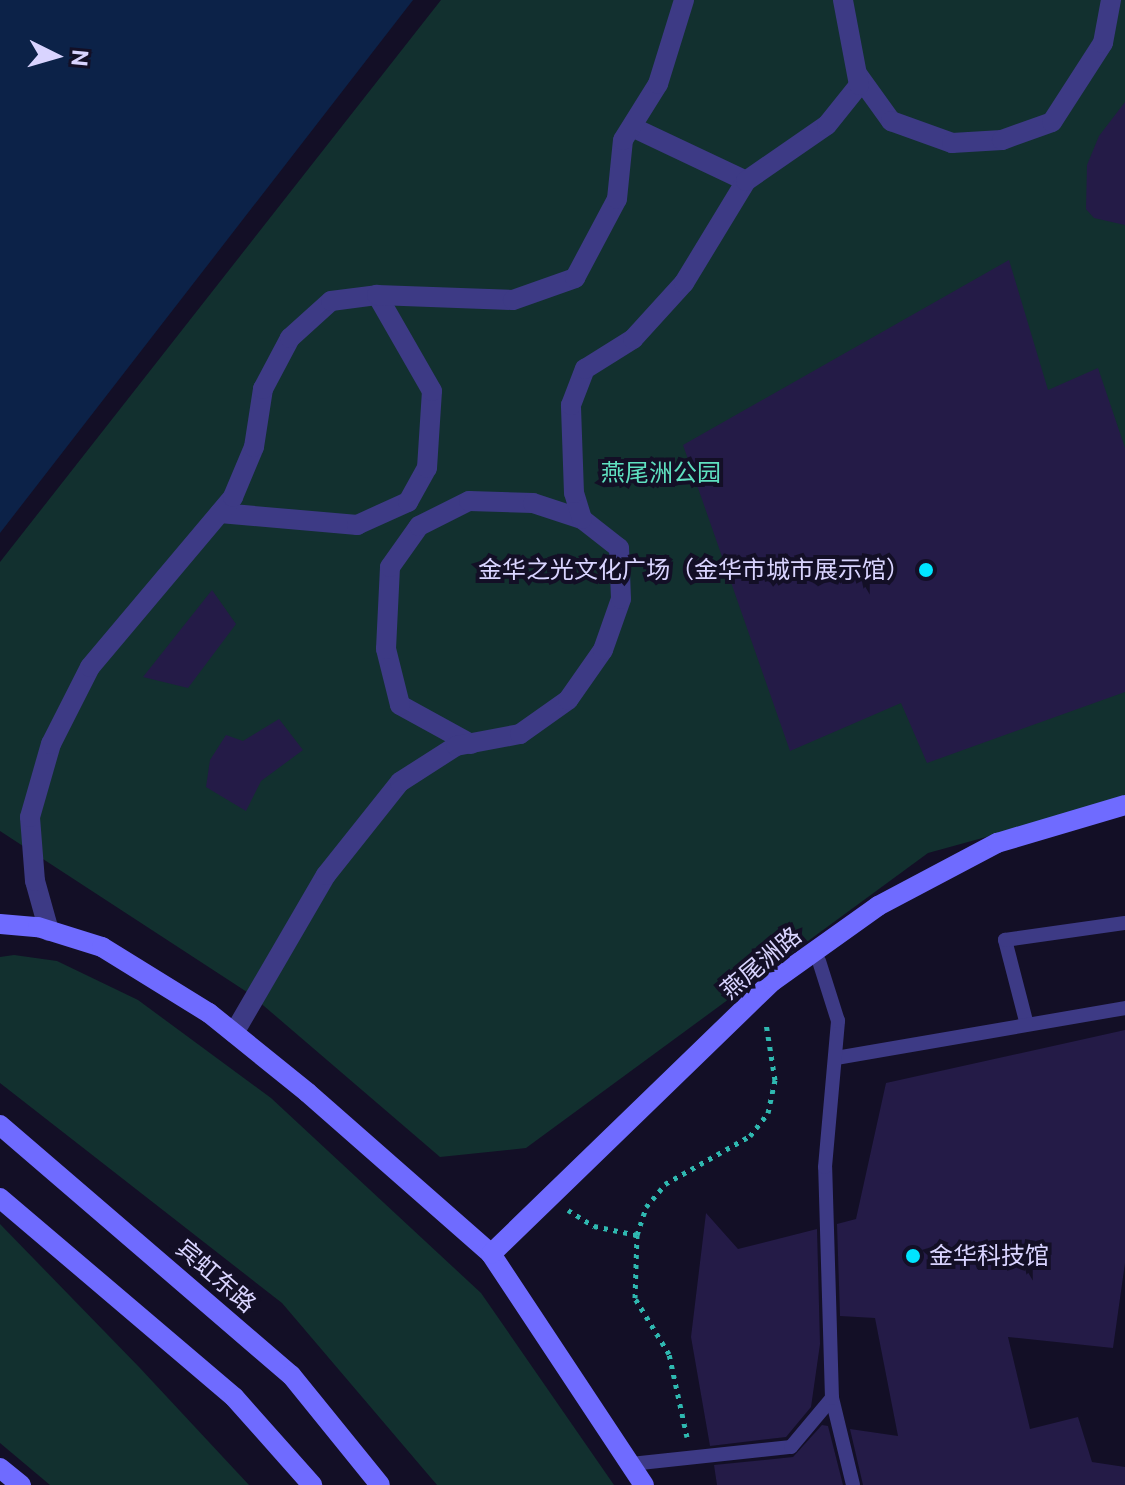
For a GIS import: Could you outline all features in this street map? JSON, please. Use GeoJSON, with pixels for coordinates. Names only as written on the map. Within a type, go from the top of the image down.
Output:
{"type":"FeatureCollection","features":[{"type":"Feature","properties":{"kind":"street"},"geometry":{"type":"LineString","coordinates":[[49,931],[35,881],[30,817],[51,744],[90,667],[220,513],[249,460],[263,389],[290,338],[331,301],[377,295],[513,300],[575,278],[617,199],[623,140],[658,84],[684,0]]}},
{"type":"Feature","properties":{"kind":"street"},"geometry":{"type":"LineString","coordinates":[[843,0],[859,85],[891,121],[952,143],[1002,140],[1052,122],[1103,43],[1111,0]]}},
{"type":"Feature","properties":{"kind":"street"},"geometry":{"type":"LineString","coordinates":[[582,519],[574,493],[571,405],[585,369],[633,339],[684,283],[746,181],[827,125],[859,85],[850,0]]}},
{"type":"Feature","properties":{"kind":"street"},"geometry":{"type":"LineString","coordinates":[[632,127],[746,181]]}},
{"type":"Feature","properties":{"kind":"street"},"geometry":{"type":"LineString","coordinates":[[220,513],[357,525],[408,502],[427,468],[432,391],[377,295]]}},
{"type":"Feature","properties":{"kind":"street"},"geometry":{"type":"LineString","coordinates":[[234,1033],[360,827],[400,782],[456,746],[471,744],[532,725],[568,700],[603,650],[621,599],[619,548],[582,519],[533,503],[469,501],[419,526],[390,567],[386,649],[400,705],[471,744]]}},
{"type":"Feature","properties":{"kind":"street","name":"燕尾洲路"},"geometry":{"type":"LineString","coordinates":[[491,1254],[751,1003],[866,914],[997,843],[1125,805]]}},
{"type":"Feature","properties":{"kind":"street"},"geometry":{"type":"LineString","coordinates":[[0,924],[49,931],[102,947],[234,1033],[491,1254],[644,1485]]}},
{"type":"Feature","properties":{"kind":"street","name":"宾虹东路"},"geometry":{"type":"LineString","coordinates":[[0,1125],[291,1375],[380,1485]]}},
{"type":"Feature","properties":{"kind":"street"},"geometry":{"type":"LineString","coordinates":[[0,1198],[234,1397],[312,1485]]}},
{"type":"Feature","properties":{"kind":"street"},"geometry":{"type":"LineString","coordinates":[[0,1468],[21,1485]]}},
{"type":"Feature","properties":{"kind":"lane"},"geometry":{"type":"LineString","coordinates":[[1026,1021],[1005,940],[1125,923]]}},
{"type":"Feature","properties":{"kind":"lane"},"geometry":{"type":"LineString","coordinates":[[819,961],[838,1021],[825,1167],[832,1398],[853,1485]]}},
{"type":"Feature","properties":{"kind":"lane"},"geometry":{"type":"LineString","coordinates":[[836,1058],[1026,1021],[1125,1008]]}},
{"type":"Feature","properties":{"kind":"lane"},"geometry":{"type":"LineString","coordinates":[[631,1464],[690,1453],[791,1447],[832,1398]]}},
{"type":"Feature","properties":{"kind":"path"},"geometry":{"type":"LineString","coordinates":[[690,1453],[669,1354],[635,1298],[637,1235],[646,1207],[665,1184],[750,1136],[768,1113],[774,1044],[751,1003]]}},
{"type":"Feature","properties":{"kind":"path"},"geometry":{"type":"LineString","coordinates":[[549,1198],[594,1226],[637,1235]]}},
{"type":"Feature","properties":{"kind":"green space","name":"燕尾洲公园"},"geometry":{"type":"Polygon","coordinates":[[[441,0],[1125,0],[1125,799],[928,853],[526,1148],[440,1157],[250,994],[0,831],[0,562],[441,0]]]}},
{"type":"Feature","properties":{"kind":"green space"},"geometry":{"type":"Polygon","coordinates":[[[14,955],[57,961],[138,1000],[271,1098],[481,1293],[614,1485],[437,1485],[282,1303],[0,1083],[0,957],[14,955]]]}},
{"type":"Feature","properties":{"kind":"green space"},"geometry":{"type":"Polygon","coordinates":[[[0,1224],[249,1485],[50,1485],[0,1443],[0,1224]]]}},
{"type":"Feature","properties":{"kind":"water"},"geometry":{"type":"Polygon","coordinates":[[[0,0],[413,0],[0,533],[0,0]]]}},
{"type":"Feature","properties":{"kind":"building"},"geometry":{"type":"Polygon","coordinates":[[[1125,102],[1125,225],[1094,218],[1086,209],[1087,165],[1099,136],[1125,102]]]}},
{"type":"Feature","properties":{"kind":"building","name":"金华之光文化广场（金华市城市展示馆）"},"geometry":{"type":"Polygon","coordinates":[[[1009,260],[1048,390],[1098,368],[1125,448],[1125,692],[927,763],[901,703],[790,751],[683,445],[1009,260]]]}},
{"type":"Feature","properties":{"kind":"building"},"geometry":{"type":"Polygon","coordinates":[[[212,590],[236,624],[188,688],[143,677],[212,590]]]}},
{"type":"Feature","properties":{"kind":"building"},"geometry":{"type":"Polygon","coordinates":[[[279,719],[303,750],[261,781],[246,811],[206,787],[210,760],[226,735],[243,741],[279,719]]]}},
{"type":"Feature","properties":{"kind":"building","name":"金华科技馆"},"geometry":{"type":"Polygon","coordinates":[[[1125,1030],[1125,1263],[1113,1348],[1008,1337],[1030,1429],[1078,1417],[1092,1462],[1125,1467],[1125,1485],[863,1485],[850,1429],[898,1436],[875,1318],[840,1316],[837,1224],[856,1219],[886,1083],[1125,1030]]]}},
{"type":"Feature","properties":{"kind":"building"},"geometry":{"type":"Polygon","coordinates":[[[706,1213],[738,1249],[817,1229],[820,1344],[811,1407],[786,1437],[710,1446],[691,1337],[706,1213]]]}},
{"type":"Feature","properties":{"kind":"building"},"geometry":{"type":"Polygon","coordinates":[[[822,1425],[828,1426],[843,1485],[717,1485],[714,1465],[793,1457],[822,1425]]]}},
{"type":"Feature","properties":{"kind":"place","name":"金华之光文化广场（金华市城市展示馆）"},"geometry":{"type":"Point","coordinates":[926,570]}},
{"type":"Feature","properties":{"kind":"place","name":"金华科技馆"},"geometry":{"type":"Point","coordinates":[913,1256]}}]}
